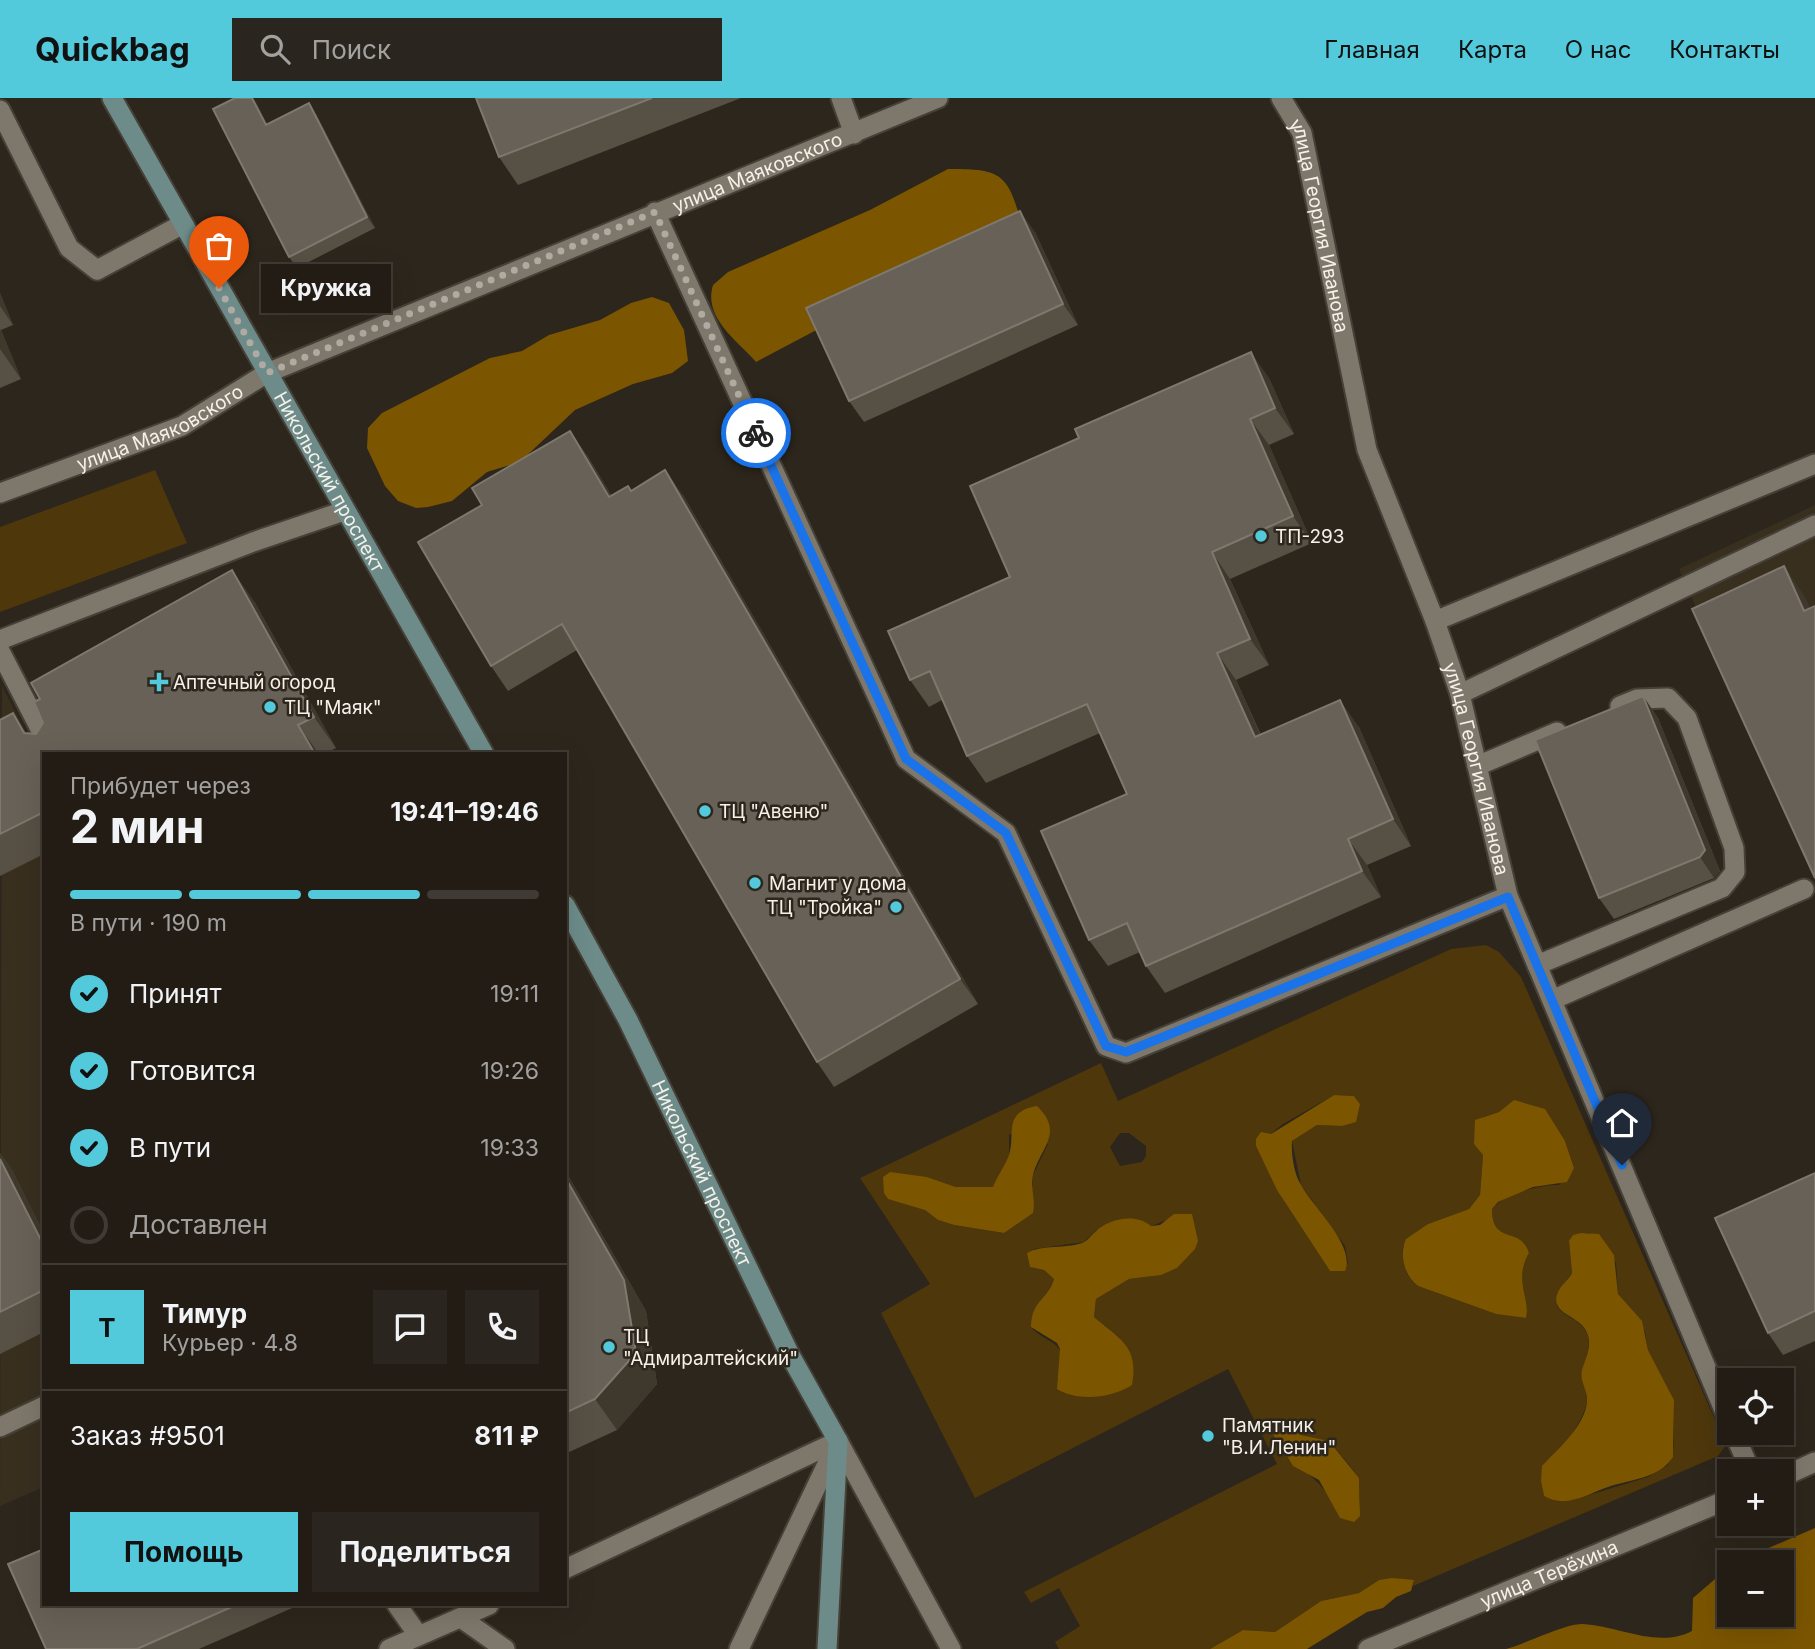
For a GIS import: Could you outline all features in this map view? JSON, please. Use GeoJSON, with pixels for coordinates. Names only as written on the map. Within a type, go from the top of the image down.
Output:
{"type":"FeatureCollection","features":[{"type":"Feature","properties":{"kind":"main road","name":"Никольский проспект"},"geometry":{"type":"LineString","coordinates":[[112,98],[483,752]]}},
{"type":"Feature","properties":{"kind":"main road","name":"Никольский проспект"},"geometry":{"type":"LineString","coordinates":[[567,909],[628,1020],[790,1354],[838,1441]]}},
{"type":"Feature","properties":{"kind":"main road"},"geometry":{"type":"LineString","coordinates":[[827,1649],[838,1441]]}},
{"type":"Feature","properties":{"kind":"street"},"geometry":{"type":"LineString","coordinates":[[841,98],[853,134]]}},
{"type":"Feature","properties":{"kind":"street","name":"улица Маяковского"},"geometry":{"type":"LineString","coordinates":[[0,493],[182,426],[267,373],[938,98]]}},
{"type":"Feature","properties":{"kind":"street","name":"улица Георгия Иванова"},"geometry":{"type":"LineString","coordinates":[[1281,98],[1302,133],[1367,450],[1435,621],[1460,694],[1508,897],[1717,1393]]}},
{"type":"Feature","properties":{"kind":"street"},"geometry":{"type":"LineString","coordinates":[[0,110],[69,248],[97,270],[183,224]]}},
{"type":"Feature","properties":{"kind":"street"},"geometry":{"type":"LineString","coordinates":[[655,212],[906,759],[1006,833],[1106,1046],[1126,1052],[1508,897]]}},
{"type":"Feature","properties":{"kind":"street"},"geometry":{"type":"LineString","coordinates":[[1435,621],[1815,464]]}},
{"type":"Feature","properties":{"kind":"street"},"geometry":{"type":"LineString","coordinates":[[0,640],[253,542],[344,511]]}},
{"type":"Feature","properties":{"kind":"street"},"geometry":{"type":"LineString","coordinates":[[1460,694],[1815,525]]}},
{"type":"Feature","properties":{"kind":"street"},"geometry":{"type":"LineString","coordinates":[[0,651],[52,752]]}},
{"type":"Feature","properties":{"kind":"street"},"geometry":{"type":"LineString","coordinates":[[1537,965],[1722,888],[1735,872],[1734,848],[1688,718],[1668,698],[1637,699],[1602,714]]}},
{"type":"Feature","properties":{"kind":"street"},"geometry":{"type":"LineString","coordinates":[[1477,766],[1578,724]]}},
{"type":"Feature","properties":{"kind":"street"},"geometry":{"type":"LineString","coordinates":[[1552,1000],[1804,889]]}},
{"type":"Feature","properties":{"kind":"street"},"geometry":{"type":"LineString","coordinates":[[0,1427],[42,1407]]}},
{"type":"Feature","properties":{"kind":"street"},"geometry":{"type":"LineString","coordinates":[[567,1568],[838,1441]]}},
{"type":"Feature","properties":{"kind":"street"},"geometry":{"type":"LineString","coordinates":[[739,1649],[838,1441]]}},
{"type":"Feature","properties":{"kind":"street"},"geometry":{"type":"LineString","coordinates":[[838,1441],[951,1649]]}},
{"type":"Feature","properties":{"kind":"street"},"geometry":{"type":"LineString","coordinates":[[1794,1471],[1815,1462]]}},
{"type":"Feature","properties":{"kind":"street","name":"улица Терёхина"},"geometry":{"type":"LineString","coordinates":[[1368,1649],[1717,1504]]}},
{"type":"Feature","properties":{"kind":"street"},"geometry":{"type":"LineString","coordinates":[[398,1606],[418,1635]]}},
{"type":"Feature","properties":{"kind":"street"},"geometry":{"type":"LineString","coordinates":[[390,1649],[487,1606]]}},
{"type":"Feature","properties":{"kind":"street"},"geometry":{"type":"LineString","coordinates":[[461,1618],[505,1649]]}},
{"type":"Feature","properties":{"kind":"shaded area"},"geometry":{"type":"Polygon","coordinates":[[[948,169],[979,170],[999,177],[1011,193],[1021,222],[756,362],[731,337],[717,318],[711,297],[713,285],[728,272],[870,210],[948,169]]]}},
{"type":"Feature","properties":{"kind":"shaded area"},"geometry":{"type":"Polygon","coordinates":[[[652,297],[669,303],[684,330],[688,361],[672,373],[633,384],[575,410],[520,462],[487,472],[452,501],[416,508],[398,501],[385,486],[367,448],[368,428],[382,413],[490,358],[522,351],[549,335],[600,320],[631,303],[652,297]]]}},
{"type":"Feature","properties":{"kind":"shaded area"},"geometry":{"type":"Polygon","coordinates":[[[155,470],[187,543],[0,612],[0,527],[155,470]]]}},
{"type":"Feature","properties":{"kind":"shaded area"},"geometry":{"type":"Polygon","coordinates":[[[1815,505],[1815,876],[1679,569],[1815,505]]]}},
{"type":"Feature","properties":{"kind":"shaded area"},"geometry":{"type":"Polygon","coordinates":[[[2,686],[42,764],[42,1488],[0,1506],[2,686]]]}},
{"type":"Feature","properties":{"kind":"shaded area"},"geometry":{"type":"Polygon","coordinates":[[[1486,945],[1499,952],[1521,977],[1717,1424],[1717,1445],[1726,1445],[1718,1456],[1413,1586],[1414,1580],[1379,1580],[1359,1593],[1321,1601],[1275,1632],[1243,1630],[1210,1649],[1059,1649],[1055,1642],[1080,1626],[1059,1588],[1031,1603],[1024,1592],[1277,1464],[1228,1369],[975,1498],[881,1313],[930,1284],[860,1178],[1101,1063],[1118,1101],[1451,949],[1486,945]],[[1334,1095],[1283,1124],[1256,1146],[1285,1202],[1330,1271],[1348,1263],[1345,1246],[1301,1185],[1292,1141],[1317,1125],[1342,1126],[1360,1104],[1354,1096],[1334,1095]],[[1514,1100],[1499,1112],[1483,1117],[1474,1143],[1483,1155],[1480,1195],[1469,1209],[1428,1224],[1403,1246],[1404,1263],[1407,1274],[1418,1286],[1496,1314],[1526,1318],[1522,1272],[1529,1253],[1520,1240],[1497,1228],[1492,1209],[1505,1198],[1523,1191],[1559,1185],[1574,1168],[1565,1141],[1514,1100]],[[1120,1133],[1110,1147],[1120,1166],[1142,1162],[1146,1156],[1146,1146],[1129,1133],[1120,1133]],[[1009,1134],[1009,1156],[994,1187],[956,1187],[927,1177],[925,1210],[938,1220],[954,1225],[1004,1233],[1033,1185],[1032,1177],[1048,1144],[1009,1134]],[[1183,1214],[1151,1226],[1135,1220],[1117,1220],[1095,1231],[1084,1242],[1034,1249],[1030,1267],[1044,1270],[1054,1279],[1034,1311],[1031,1327],[1060,1351],[1061,1368],[1057,1381],[1110,1394],[1132,1385],[1129,1352],[1120,1338],[1094,1317],[1096,1299],[1129,1279],[1153,1276],[1177,1268],[1182,1260],[1183,1214]],[[1581,1233],[1569,1242],[1572,1273],[1563,1285],[1557,1306],[1582,1326],[1588,1335],[1589,1346],[1582,1375],[1587,1394],[1586,1405],[1573,1432],[1548,1460],[1541,1481],[1544,1496],[1573,1500],[1648,1477],[1668,1465],[1674,1447],[1674,1409],[1670,1392],[1648,1350],[1645,1332],[1618,1294],[1616,1263],[1590,1233],[1581,1233]],[[1301,1435],[1282,1446],[1323,1488],[1334,1505],[1360,1506],[1359,1478],[1329,1441],[1301,1435]]]}},
{"type":"Feature","properties":{"kind":"shaded area"},"geometry":{"type":"Polygon","coordinates":[[[1334,1095],[1354,1096],[1360,1104],[1356,1122],[1342,1126],[1317,1125],[1292,1141],[1292,1151],[1300,1183],[1339,1238],[1347,1261],[1345,1271],[1330,1271],[1277,1190],[1256,1146],[1256,1139],[1261,1132],[1271,1134],[1334,1095]]]}},
{"type":"Feature","properties":{"kind":"shaded area"},"geometry":{"type":"Polygon","coordinates":[[[1514,1100],[1545,1109],[1565,1141],[1574,1168],[1567,1182],[1533,1187],[1498,1202],[1492,1209],[1497,1228],[1520,1240],[1529,1253],[1522,1272],[1526,1318],[1496,1314],[1418,1286],[1409,1277],[1403,1258],[1406,1239],[1428,1224],[1469,1209],[1480,1195],[1483,1155],[1474,1144],[1475,1120],[1499,1112],[1514,1100]]]}},
{"type":"Feature","properties":{"kind":"shaded area"},"geometry":{"type":"Polygon","coordinates":[[[1037,1106],[1049,1124],[1050,1133],[1033,1175],[1033,1213],[1004,1233],[938,1220],[925,1210],[888,1199],[884,1193],[883,1177],[890,1172],[927,1177],[956,1187],[993,1187],[1009,1155],[1015,1119],[1019,1113],[1037,1106]]]}},
{"type":"Feature","properties":{"kind":"shaded area"},"geometry":{"type":"Polygon","coordinates":[[[1174,1214],[1192,1214],[1198,1241],[1195,1249],[1177,1268],[1161,1275],[1129,1279],[1096,1299],[1094,1317],[1119,1338],[1130,1352],[1133,1361],[1132,1385],[1115,1393],[1095,1397],[1075,1396],[1057,1389],[1060,1349],[1057,1343],[1031,1327],[1034,1311],[1054,1279],[1044,1270],[1030,1267],[1027,1253],[1040,1248],[1082,1243],[1101,1227],[1115,1221],[1130,1218],[1151,1226],[1160,1225],[1174,1214]]]}},
{"type":"Feature","properties":{"kind":"shaded area"},"geometry":{"type":"Polygon","coordinates":[[[1599,1234],[1614,1255],[1618,1294],[1642,1321],[1648,1350],[1674,1400],[1673,1457],[1652,1474],[1577,1499],[1561,1501],[1544,1496],[1542,1466],[1576,1428],[1582,1419],[1587,1401],[1581,1374],[1588,1350],[1588,1334],[1581,1324],[1560,1309],[1556,1298],[1572,1273],[1569,1241],[1573,1235],[1599,1234]]]}},
{"type":"Feature","properties":{"kind":"shaded area"},"geometry":{"type":"Polygon","coordinates":[[[1279,1421],[1288,1422],[1301,1435],[1329,1441],[1359,1478],[1360,1516],[1354,1522],[1340,1518],[1319,1480],[1293,1466],[1282,1447],[1275,1442],[1273,1427],[1279,1421]]]}},
{"type":"Feature","properties":{"kind":"shaded area"},"geometry":{"type":"Polygon","coordinates":[[[1815,1528],[1815,1649],[1506,1649],[1566,1627],[1583,1624],[1652,1637],[1679,1636],[1692,1631],[1693,1598],[1717,1577],[1717,1627],[1794,1627],[1794,1550],[1764,1550],[1815,1528]]]}},
{"type":"Feature","properties":{"kind":"shaded area"},"geometry":{"type":"Polygon","coordinates":[[[1379,1580],[1414,1580],[1411,1591],[1396,1597],[1383,1608],[1367,1612],[1307,1649],[1210,1649],[1243,1630],[1275,1632],[1321,1601],[1359,1593],[1379,1580]]]}},
{"type":"Feature","properties":{"kind":"building"},"geometry":{"type":"Polygon","coordinates":[[[235,98],[252,98],[266,125],[309,103],[367,217],[289,257],[213,109],[235,98]]]}},
{"type":"Feature","properties":{"kind":"building"},"geometry":{"type":"Polygon","coordinates":[[[476,98],[652,98],[499,157],[476,98]]]}},
{"type":"Feature","properties":{"kind":"building"},"geometry":{"type":"Polygon","coordinates":[[[1020,211],[1063,304],[849,401],[806,308],[1020,211]]]}},
{"type":"Feature","properties":{"kind":"building"},"geometry":{"type":"Polygon","coordinates":[[[1251,352],[1275,408],[1250,419],[1293,516],[1212,552],[1250,639],[1217,653],[1255,737],[1340,700],[1393,819],[1348,839],[1362,871],[1146,966],[1127,923],[1089,940],[1041,831],[1127,794],[1087,704],[967,756],[930,671],[910,680],[888,631],[1010,577],[970,486],[1079,438],[1075,429],[1251,352]]]}},
{"type":"Feature","properties":{"kind":"building"},"geometry":{"type":"Polygon","coordinates":[[[570,431],[609,497],[628,486],[631,491],[665,470],[960,979],[817,1062],[562,624],[491,666],[418,542],[482,505],[472,488],[570,431]]]}},
{"type":"Feature","properties":{"kind":"building"},"geometry":{"type":"Polygon","coordinates":[[[1784,566],[1804,611],[1815,606],[1815,878],[1692,609],[1784,566]]]}},
{"type":"Feature","properties":{"kind":"building"},"geometry":{"type":"Polygon","coordinates":[[[232,570],[314,717],[298,725],[314,752],[42,752],[42,813],[0,834],[0,720],[13,713],[24,733],[36,734],[43,723],[34,702],[40,699],[31,683],[232,570]]]}},
{"type":"Feature","properties":{"kind":"building"},"geometry":{"type":"Polygon","coordinates":[[[1643,696],[1705,850],[1700,857],[1599,898],[1535,740],[1643,696]]]}},
{"type":"Feature","properties":{"kind":"building"},"geometry":{"type":"Polygon","coordinates":[[[0,1159],[42,1242],[42,1291],[0,1312],[0,1159]]]}},
{"type":"Feature","properties":{"kind":"building"},"geometry":{"type":"Polygon","coordinates":[[[1815,1173],[1815,1311],[1768,1333],[1715,1218],[1815,1173]]]}},
{"type":"Feature","properties":{"kind":"building","name":"ТЦ \"Адмиралтейский\""},"geometry":{"type":"Polygon","coordinates":[[[567,1180],[624,1280],[636,1353],[595,1399],[567,1412],[567,1180]]]}},
{"type":"Feature","properties":{"kind":"building"},"geometry":{"type":"Polygon","coordinates":[[[42,1550],[42,1606],[234,1606],[137,1649],[46,1649],[8,1564],[42,1550]]]}},
{"type":"Feature","properties":{"kind":"way so far"},"geometry":{"type":"LineString","coordinates":[[219,288],[267,373],[655,212],[756,433]]}},
{"type":"Feature","properties":{"kind":"place","name":"Кружка"},"geometry":{"type":"Point","coordinates":[219,288]}},
{"type":"Feature","properties":{"kind":"place","name":"ТП-293"},"geometry":{"type":"Point","coordinates":[1261,536]}},
{"type":"Feature","properties":{"kind":"place","name":"Аптечный огород"},"geometry":{"type":"Point","coordinates":[159,682]}},
{"type":"Feature","properties":{"kind":"place","name":"ТЦ \"Маяк\""},"geometry":{"type":"Point","coordinates":[270,707]}},
{"type":"Feature","properties":{"kind":"place","name":"ТЦ \"Авеню\""},"geometry":{"type":"Point","coordinates":[705,811]}},
{"type":"Feature","properties":{"kind":"place","name":"Магнит у дома"},"geometry":{"type":"Point","coordinates":[755,883]}},
{"type":"Feature","properties":{"kind":"place","name":"ТЦ \"Тройка\""},"geometry":{"type":"Point","coordinates":[896,907]}},
{"type":"Feature","properties":{"kind":"place","name":"ТЦ \"Адмиралтейский\""},"geometry":{"type":"Point","coordinates":[609,1347]}},
{"type":"Feature","properties":{"kind":"place","name":"Памятник \"В.И.Ленин\""},"geometry":{"type":"Point","coordinates":[1208,1436]}},
{"type":"Feature","properties":{"kind":"route"},"geometry":{"type":"LineString","coordinates":[[756,433],[906,759],[1006,833],[1106,1046],[1126,1052],[1508,897],[1622,1165]]}}]}
